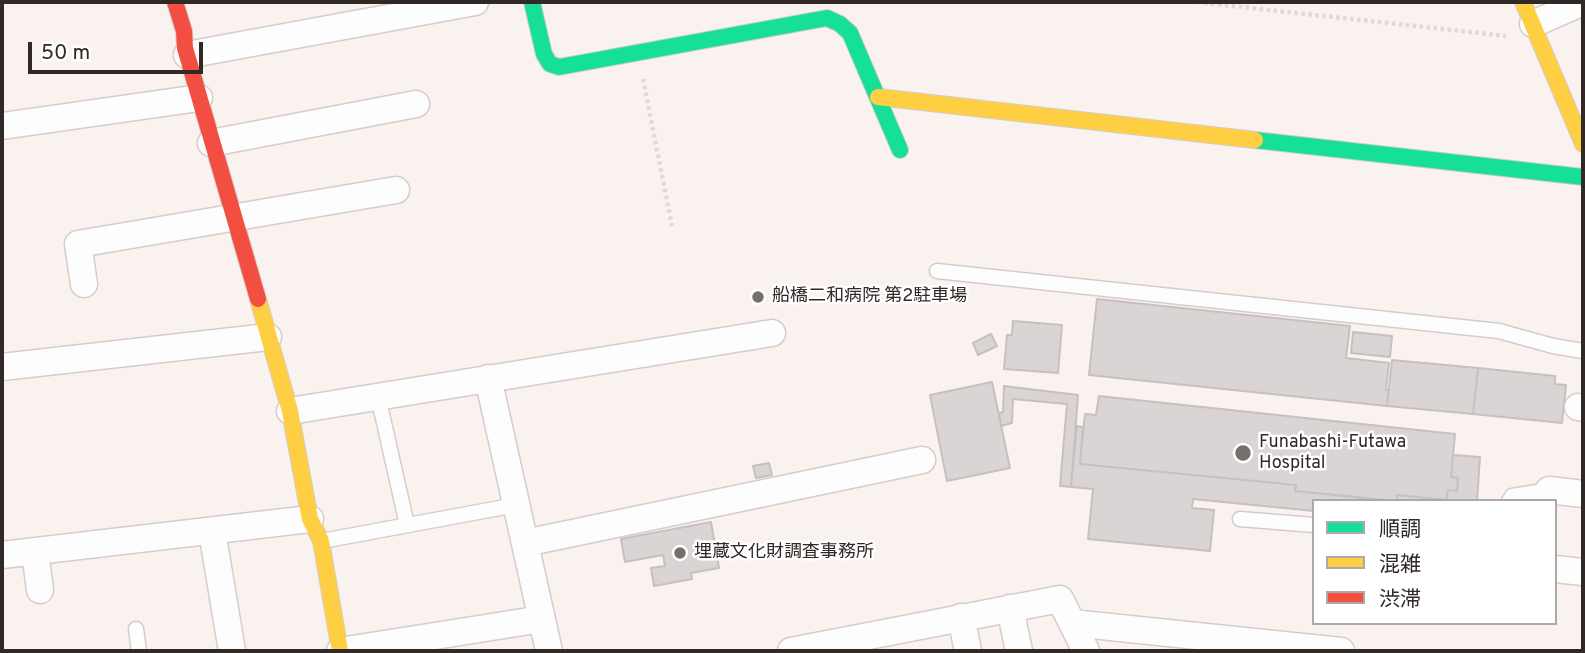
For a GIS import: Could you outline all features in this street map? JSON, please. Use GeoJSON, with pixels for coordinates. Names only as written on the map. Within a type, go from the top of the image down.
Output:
{"type":"FeatureCollection","features":[{"type":"Feature","properties":{"kind":"street"},"geometry":{"type":"LineString","coordinates":[[175,2],[211,143],[290,411],[340,651],[542,619]]}},
{"type":"Feature","properties":{"kind":"street"},"geometry":{"type":"LineString","coordinates":[[187,55],[475,2]]}},
{"type":"Feature","properties":{"kind":"street"},"geometry":{"type":"LineString","coordinates":[[532,2],[544,54],[550,64],[559,67],[827,19],[840,24],[850,33],[901,150]]}},
{"type":"Feature","properties":{"kind":"street"},"geometry":{"type":"LineString","coordinates":[[1583,2],[1532,22],[1574,94],[1583,144]]}},
{"type":"Feature","properties":{"kind":"street"},"geometry":{"type":"LineString","coordinates":[[878,97],[1583,177]]}},
{"type":"Feature","properties":{"kind":"street"},"geometry":{"type":"LineString","coordinates":[[2,126],[200,98]]}},
{"type":"Feature","properties":{"kind":"street"},"geometry":{"type":"LineString","coordinates":[[211,143],[416,104]]}},
{"type":"Feature","properties":{"kind":"street"},"geometry":{"type":"LineString","coordinates":[[84,284],[78,244],[396,190]]}},
{"type":"Feature","properties":{"kind":"street"},"geometry":{"type":"LineString","coordinates":[[290,411],[772,333]]}},
{"type":"Feature","properties":{"kind":"street"},"geometry":{"type":"LineString","coordinates":[[2,367],[268,337]]}},
{"type":"Feature","properties":{"kind":"street"},"geometry":{"type":"LineString","coordinates":[[488,378],[549,651]]}},
{"type":"Feature","properties":{"kind":"street"},"geometry":{"type":"LineString","coordinates":[[525,543],[922,460]]}},
{"type":"Feature","properties":{"kind":"street"},"geometry":{"type":"LineString","coordinates":[[1535,495],[1583,494]]}},
{"type":"Feature","properties":{"kind":"street"},"geometry":{"type":"LineString","coordinates":[[2,555],[212,531],[316,530]]}},
{"type":"Feature","properties":{"kind":"street"},"geometry":{"type":"LineString","coordinates":[[212,531],[232,651]]}},
{"type":"Feature","properties":{"kind":"street"},"geometry":{"type":"LineString","coordinates":[[35,552],[40,590]]}},
{"type":"Feature","properties":{"kind":"street"},"geometry":{"type":"LineString","coordinates":[[1557,569],[1583,572]]}},
{"type":"Feature","properties":{"kind":"street"},"geometry":{"type":"LineString","coordinates":[[791,651],[879,642],[961,617],[1059,600],[1086,651]]}},
{"type":"Feature","properties":{"kind":"street"},"geometry":{"type":"LineString","coordinates":[[1010,607],[1019,651]]}},
{"type":"Feature","properties":{"kind":"street"},"geometry":{"type":"LineString","coordinates":[[961,617],[968,651]]}},
{"type":"Feature","properties":{"kind":"street"},"geometry":{"type":"LineString","coordinates":[[1072,623],[1341,651]]}},
{"type":"Feature","properties":{"kind":"lane"},"geometry":{"type":"LineString","coordinates":[[937,271],[1499,331],[1583,351]]}},
{"type":"Feature","properties":{"kind":"lane"},"geometry":{"type":"LineString","coordinates":[[378,396],[407,525]]}},
{"type":"Feature","properties":{"kind":"lane"},"geometry":{"type":"LineString","coordinates":[[1510,499],[1512,496],[1535,495]]}},
{"type":"Feature","properties":{"kind":"lane"},"geometry":{"type":"LineString","coordinates":[[316,530],[407,525],[516,505]]}},
{"type":"Feature","properties":{"kind":"lane"},"geometry":{"type":"LineString","coordinates":[[1240,519],[1312,525]]}},
{"type":"Feature","properties":{"kind":"lane"},"geometry":{"type":"LineString","coordinates":[[136,629],[139,651]]}},
{"type":"Feature","properties":{"kind":"path"},"geometry":{"type":"LineString","coordinates":[[1197,2],[1532,22]]}},
{"type":"Feature","properties":{"kind":"path"},"geometry":{"type":"LineString","coordinates":[[638,52],[671,226]]}},
{"type":"Feature","properties":{"kind":"building"},"geometry":{"type":"Polygon","coordinates":[[[1097,299],[1350,326],[1346,358],[1389,363],[1387,406],[1089,375],[1097,299]]]}},
{"type":"Feature","properties":{"kind":"building"},"geometry":{"type":"Polygon","coordinates":[[[1013,321],[1062,325],[1058,373],[1004,369],[1007,335],[1012,335],[1013,321]]]}},
{"type":"Feature","properties":{"kind":"building"},"geometry":{"type":"Polygon","coordinates":[[[1353,332],[1392,336],[1390,357],[1351,353],[1353,332]]]}},
{"type":"Feature","properties":{"kind":"building"},"geometry":{"type":"Polygon","coordinates":[[[991,334],[997,346],[978,355],[973,343],[991,334]]]}},
{"type":"Feature","properties":{"kind":"building"},"geometry":{"type":"Polygon","coordinates":[[[1392,360],[1478,368],[1473,414],[1387,406],[1392,360]]]}},
{"type":"Feature","properties":{"kind":"building"},"geometry":{"type":"Polygon","coordinates":[[[1478,368],[1555,376],[1555,384],[1566,385],[1562,423],[1473,414],[1478,368]]]}},
{"type":"Feature","properties":{"kind":"building"},"geometry":{"type":"Polygon","coordinates":[[[992,382],[1010,468],[947,481],[930,395],[992,382]]]}},
{"type":"Feature","properties":{"kind":"building"},"geometry":{"type":"Polygon","coordinates":[[[1004,386],[1078,395],[1071,487],[1060,486],[1067,404],[1013,399],[1012,423],[1001,426],[999,413],[1003,412],[1004,386]]]}},
{"type":"Feature","properties":{"kind":"building"},"geometry":{"type":"Polygon","coordinates":[[[1099,396],[1455,434],[1451,477],[1458,478],[1457,491],[1448,490],[1446,499],[1397,495],[1396,499],[1372,499],[1295,491],[1296,485],[1080,464],[1085,414],[1096,415],[1099,396]]]}},
{"type":"Feature","properties":{"kind":"building"},"geometry":{"type":"Polygon","coordinates":[[[1077,426],[1083,427],[1080,464],[1296,485],[1295,491],[1358,497],[1312,499],[1312,511],[1193,499],[1192,508],[1214,510],[1210,551],[1088,539],[1093,489],[1071,487],[1077,426]]]}},
{"type":"Feature","properties":{"kind":"building"},"geometry":{"type":"Polygon","coordinates":[[[1453,455],[1480,457],[1477,499],[1446,499],[1448,490],[1457,491],[1458,478],[1451,477],[1453,455]]]}},
{"type":"Feature","properties":{"kind":"building"},"geometry":{"type":"Polygon","coordinates":[[[769,463],[772,475],[756,478],[753,466],[769,463]]]}},
{"type":"Feature","properties":{"kind":"building"},"geometry":{"type":"Polygon","coordinates":[[[1397,495],[1436,499],[1396,499],[1397,495]]]}},
{"type":"Feature","properties":{"kind":"building"},"geometry":{"type":"Polygon","coordinates":[[[711,522],[719,568],[691,573],[692,579],[654,586],[651,568],[665,566],[663,555],[625,562],[621,539],[711,522]]]}},
{"type":"Feature","properties":{"kind":"traffic: fast"},"geometry":{"type":"LineString","coordinates":[[532,2],[544,54],[550,64],[559,67],[827,18],[850,33],[900,150]]}},
{"type":"Feature","properties":{"kind":"traffic: fast"},"geometry":{"type":"LineString","coordinates":[[1255,140],[1583,177]]}},
{"type":"Feature","properties":{"kind":"traffic: slow"},"geometry":{"type":"LineString","coordinates":[[1523,2],[1583,144]]}},
{"type":"Feature","properties":{"kind":"traffic: slow"},"geometry":{"type":"LineString","coordinates":[[878,97],[1255,140]]}},
{"type":"Feature","properties":{"kind":"traffic: slow"},"geometry":{"type":"LineString","coordinates":[[258,299],[290,411],[310,519],[321,541],[340,651]]}},
{"type":"Feature","properties":{"kind":"traffic: jam"},"geometry":{"type":"LineString","coordinates":[[175,2],[184,31],[185,48],[258,299]]}},
{"type":"Feature","properties":{"kind":"place","name":"船橋二和病院 第2駐車場"},"geometry":{"type":"Point","coordinates":[758,297]}},
{"type":"Feature","properties":{"kind":"place","name":"Funabashi-Futawa Hospital"},"geometry":{"type":"Point","coordinates":[1243,453]}},
{"type":"Feature","properties":{"kind":"place","name":"埋蔵文化財調査事務所"},"geometry":{"type":"Point","coordinates":[680,553]}}]}
